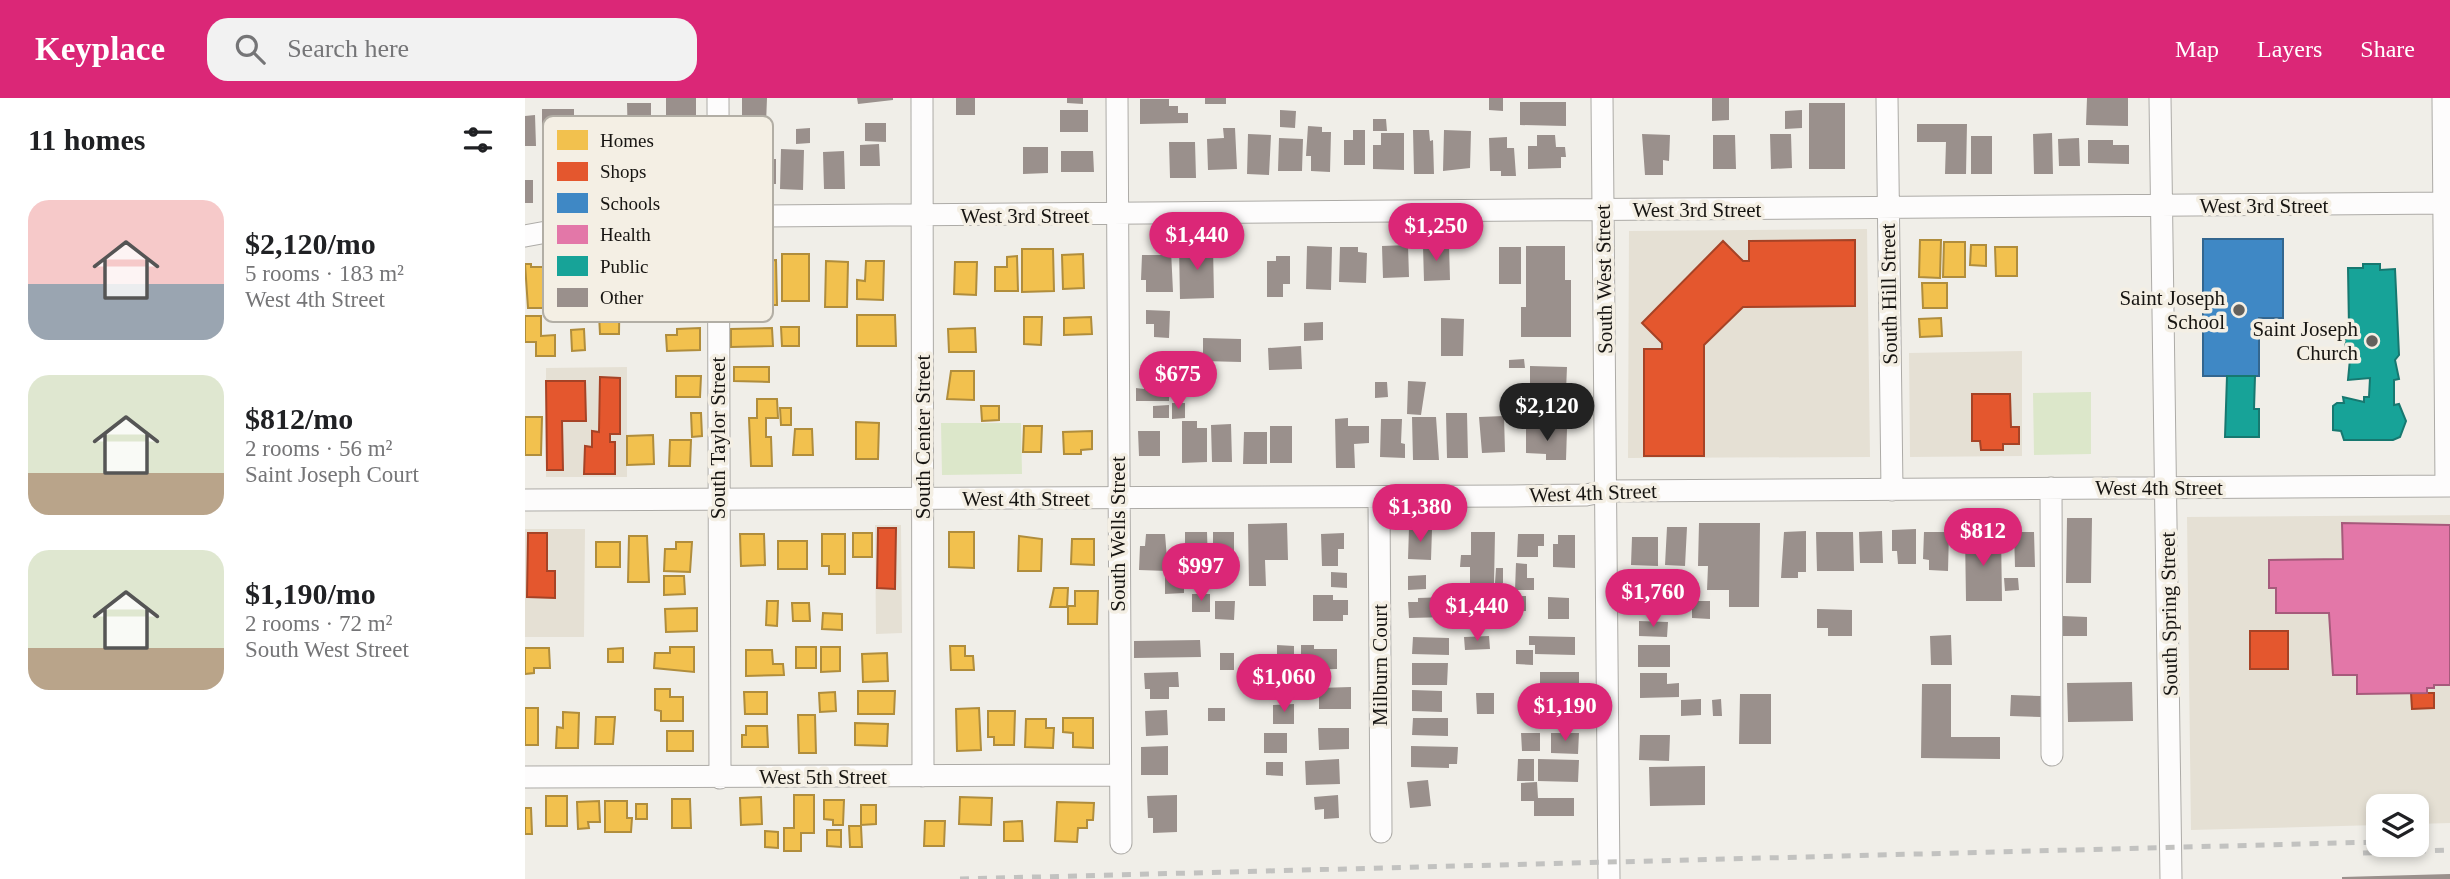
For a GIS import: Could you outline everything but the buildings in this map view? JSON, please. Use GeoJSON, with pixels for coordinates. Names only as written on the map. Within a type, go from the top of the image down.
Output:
{"type":"FeatureCollection","features":[{"type":"Feature","properties":{"kind":"street","name":"South Taylor Street"},"geometry":{"type":"LineString","coordinates":[[718,98],[718,116]]}},
{"type":"Feature","properties":{"kind":"street","name":"South Center Street"},"geometry":{"type":"LineString","coordinates":[[922,98],[923,776]]}},
{"type":"Feature","properties":{"kind":"street","name":"South Wells Street"},"geometry":{"type":"LineString","coordinates":[[1117,98],[1121,843]]}},
{"type":"Feature","properties":{"kind":"street","name":"South West Street"},"geometry":{"type":"LineString","coordinates":[[1602,98],[1609,879]]}},
{"type":"Feature","properties":{"kind":"street","name":"South Hill Street"},"geometry":{"type":"LineString","coordinates":[[1887,98],[1892,489]]}},
{"type":"Feature","properties":{"kind":"street","name":"South Spring Street"},"geometry":{"type":"LineString","coordinates":[[2160,98],[2168,488],[2171,879]]}},
{"type":"Feature","properties":{"kind":"street"},"geometry":{"type":"LineString","coordinates":[[2443,98],[2448,204],[2448,486]]}},
{"type":"Feature","properties":{"kind":"street","name":"West 3rd Street"},"geometry":{"type":"LineString","coordinates":[[773,217],[2448,204]]}},
{"type":"Feature","properties":{"kind":"street","name":"West 3rd Street"},"geometry":{"type":"LineString","coordinates":[[525,236],[543,233]]}},
{"type":"Feature","properties":{"kind":"street","name":"South Taylor Street"},"geometry":{"type":"LineString","coordinates":[[717,322],[720,778]]}},
{"type":"Feature","properties":{"kind":"street","name":"West 4th Street"},"geometry":{"type":"LineString","coordinates":[[525,500],[1119,499],[1586,495],[1606,491],[2448,486]]}},
{"type":"Feature","properties":{"kind":"street"},"geometry":{"type":"LineString","coordinates":[[2051,488],[2052,755]]}},
{"type":"Feature","properties":{"kind":"street","name":"Milburn Court"},"geometry":{"type":"LineString","coordinates":[[1379,497],[1381,832]]}},
{"type":"Feature","properties":{"kind":"street","name":"West 5th Street"},"geometry":{"type":"LineString","coordinates":[[525,777],[1120,775]]}},
{"type":"Feature","properties":{"kind":"shaded area"},"geometry":{"type":"Polygon","coordinates":[[[1867,229],[1870,457],[1628,458],[1629,231],[1867,229]]]}},
{"type":"Feature","properties":{"kind":"shaded area"},"geometry":{"type":"Polygon","coordinates":[[[2022,351],[2022,456],[1910,457],[1909,353],[2022,351]]]}},
{"type":"Feature","properties":{"kind":"shaded area"},"geometry":{"type":"Polygon","coordinates":[[[627,367],[627,477],[546,477],[546,368],[627,367]]]}},
{"type":"Feature","properties":{"kind":"shaded area"},"geometry":{"type":"Polygon","coordinates":[[[2450,515],[2450,823],[2429,824],[2429,794],[2366,794],[2366,825],[2191,830],[2187,517],[2450,515]]]}},
{"type":"Feature","properties":{"kind":"shaded area"},"geometry":{"type":"Polygon","coordinates":[[[875,525],[901,525],[902,633],[876,634],[875,525]]]}},
{"type":"Feature","properties":{"kind":"shaded area"},"geometry":{"type":"Polygon","coordinates":[[[525,529],[585,529],[584,637],[525,637],[525,529]]]}},
{"type":"Feature","properties":{"kind":"green space"},"geometry":{"type":"Polygon","coordinates":[[[2091,392],[2091,454],[2034,455],[2033,393],[2091,392]]]}},
{"type":"Feature","properties":{"kind":"green space"},"geometry":{"type":"Polygon","coordinates":[[[941,423],[1021,423],[1022,474],[942,475],[941,423]]]}},
{"type":"Feature","properties":{"kind":"railway"},"geometry":{"type":"LineString","coordinates":[[960,879],[2366,842]]}},
{"type":"Feature","properties":{"kind":"railway"},"geometry":{"type":"LineString","coordinates":[[2363,853],[2450,850]]}},
{"type":"Feature","properties":{"kind":"place","name":"Saint Joseph School"},"geometry":{"type":"Point","coordinates":[2239,310]}},
{"type":"Feature","properties":{"kind":"place","name":"Saint Joseph Church"},"geometry":{"type":"Point","coordinates":[2372,341]}}]}
